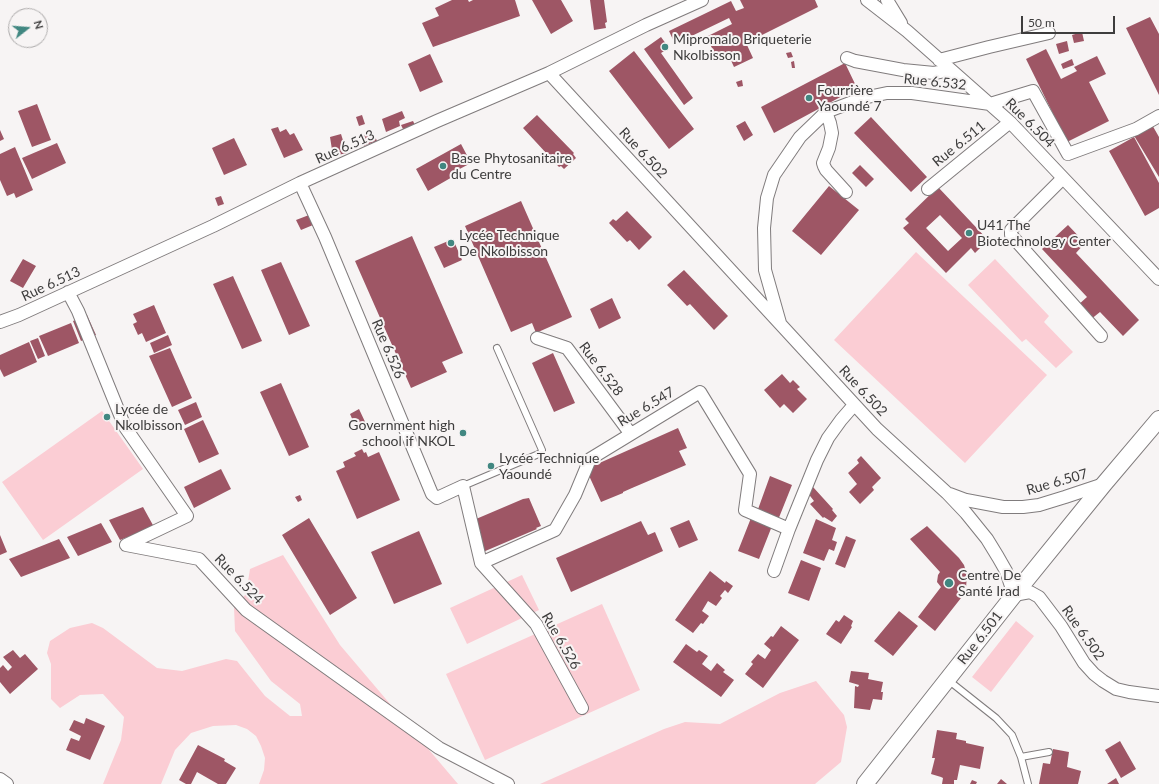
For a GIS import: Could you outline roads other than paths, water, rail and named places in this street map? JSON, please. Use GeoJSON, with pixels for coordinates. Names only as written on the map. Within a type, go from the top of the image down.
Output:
{"type":"FeatureCollection","features":[{"type":"Feature","properties":{"kind":"street","name":"Rue 6.513"},"geometry":{"type":"LineString","coordinates":[[0,322],[19,315],[214,226],[300,183],[437,121],[549,73],[646,25],[702,0]]}},
{"type":"Feature","properties":{"kind":"street","name":"Rue 6.504"},"geometry":{"type":"LineString","coordinates":[[867,0],[907,32],[1010,122],[1159,279]]}},
{"type":"Feature","properties":{"kind":"street"},"geometry":{"type":"LineString","coordinates":[[887,0],[907,32]]}},
{"type":"Feature","properties":{"kind":"street","name":"Rue 6.532"},"geometry":{"type":"LineString","coordinates":[[939,60],[1049,33]]}},
{"type":"Feature","properties":{"kind":"street"},"geometry":{"type":"LineString","coordinates":[[848,58],[903,70],[934,73],[950,70]]}},
{"type":"Feature","properties":{"kind":"street","name":"Rue 6.502"},"geometry":{"type":"LineString","coordinates":[[549,73],[854,405],[877,429],[966,512],[987,539],[1006,571],[1014,595],[1030,592],[1039,596],[1061,626],[1084,663],[1103,681],[1116,689],[1159,696]]}},
{"type":"Feature","properties":{"kind":"street","name":"Rue 6.532"},"geometry":{"type":"LineString","coordinates":[[780,324],[765,270],[764,228],[767,198],[774,175],[791,149],[800,137],[826,112],[863,98],[887,93],[912,93],[990,104],[1033,91],[1068,154],[1136,129],[1159,116]]}},
{"type":"Feature","properties":{"kind":"street"},"geometry":{"type":"LineString","coordinates":[[826,112],[832,133],[829,148],[823,163],[826,170],[846,192]]}},
{"type":"Feature","properties":{"kind":"street","name":"Rue 6.511"},"geometry":{"type":"LineString","coordinates":[[928,189],[1010,122]]}},
{"type":"Feature","properties":{"kind":"street"},"geometry":{"type":"LineString","coordinates":[[1063,178],[1011,230],[1013,238],[1101,336]]}},
{"type":"Feature","properties":{"kind":"street","name":"Rue 6.526"},"geometry":{"type":"LineString","coordinates":[[300,183],[325,237],[432,494],[437,498],[464,486],[481,563],[536,624],[582,708]]}},
{"type":"Feature","properties":{"kind":"street","name":"Rue 6.524"},"geometry":{"type":"LineString","coordinates":[[68,292],[78,311],[125,427],[187,516],[126,545],[199,559],[246,610],[438,748],[508,784]]}},
{"type":"Feature","properties":{"kind":"street","name":"Rue 6.528"},"geometry":{"type":"LineString","coordinates":[[537,338],[567,348],[630,434]]}},
{"type":"Feature","properties":{"kind":"street","name":"Rue 6.547"},"geometry":{"type":"LineString","coordinates":[[481,563],[555,530],[575,495],[590,459],[700,392],[750,474],[745,510],[789,528]]}},
{"type":"Feature","properties":{"kind":"street"},"geometry":{"type":"LineString","coordinates":[[774,571],[789,528],[828,438],[854,405]]}},
{"type":"Feature","properties":{"kind":"street","name":"Rue 6.501"},"geometry":{"type":"LineString","coordinates":[[865,784],[1014,595],[1159,419]]}},
{"type":"Feature","properties":{"kind":"street","name":"Rue 6.507"},"geometry":{"type":"LineString","coordinates":[[947,493],[966,500],[1003,507],[1023,507],[1039,505],[1104,484]]}},
{"type":"Feature","properties":{"kind":"street"},"geometry":{"type":"LineString","coordinates":[[0,779],[7,784]]}},
{"type":"Feature","properties":{"kind":"lane","name":"Rue 6.526"},"geometry":{"type":"LineString","coordinates":[[464,486],[541,453],[541,447],[497,348]]}},
{"type":"Feature","properties":{"kind":"lane"},"geometry":{"type":"LineString","coordinates":[[948,680],[1007,728],[1016,742],[1028,784]]}},
{"type":"Feature","properties":{"kind":"lane"},"geometry":{"type":"LineString","coordinates":[[1021,757],[1048,752]]}},
{"type":"Feature","properties":{"kind":"place","name":"Mipromalo Briqueterie Nkolbisson"},"geometry":{"type":"Point","coordinates":[665,47]}},
{"type":"Feature","properties":{"kind":"place","name":"Fourrière Yaoundé 7"},"geometry":{"type":"Point","coordinates":[809,98]}},
{"type":"Feature","properties":{"kind":"place","name":"Base Phytosanitaire du Centre"},"geometry":{"type":"Point","coordinates":[443,166]}},
{"type":"Feature","properties":{"kind":"place","name":"U41 The Biotechnology Center"},"geometry":{"type":"Point","coordinates":[969,233]}},
{"type":"Feature","properties":{"kind":"place","name":"Lycée Technique De Nkolbisson"},"geometry":{"type":"Point","coordinates":[451,243]}},
{"type":"Feature","properties":{"kind":"place","name":"Lycée de Nkolbisson"},"geometry":{"type":"Point","coordinates":[107,417]}},
{"type":"Feature","properties":{"kind":"place","name":"Government high school if NKOL"},"geometry":{"type":"Point","coordinates":[463,433]}},
{"type":"Feature","properties":{"kind":"place","name":"Lycée Technique Yaoundé"},"geometry":{"type":"Point","coordinates":[491,466]}},
{"type":"Feature","properties":{"kind":"place","name":"Centre De Santé Irad"},"geometry":{"type":"Point","coordinates":[949,583]}}]}
